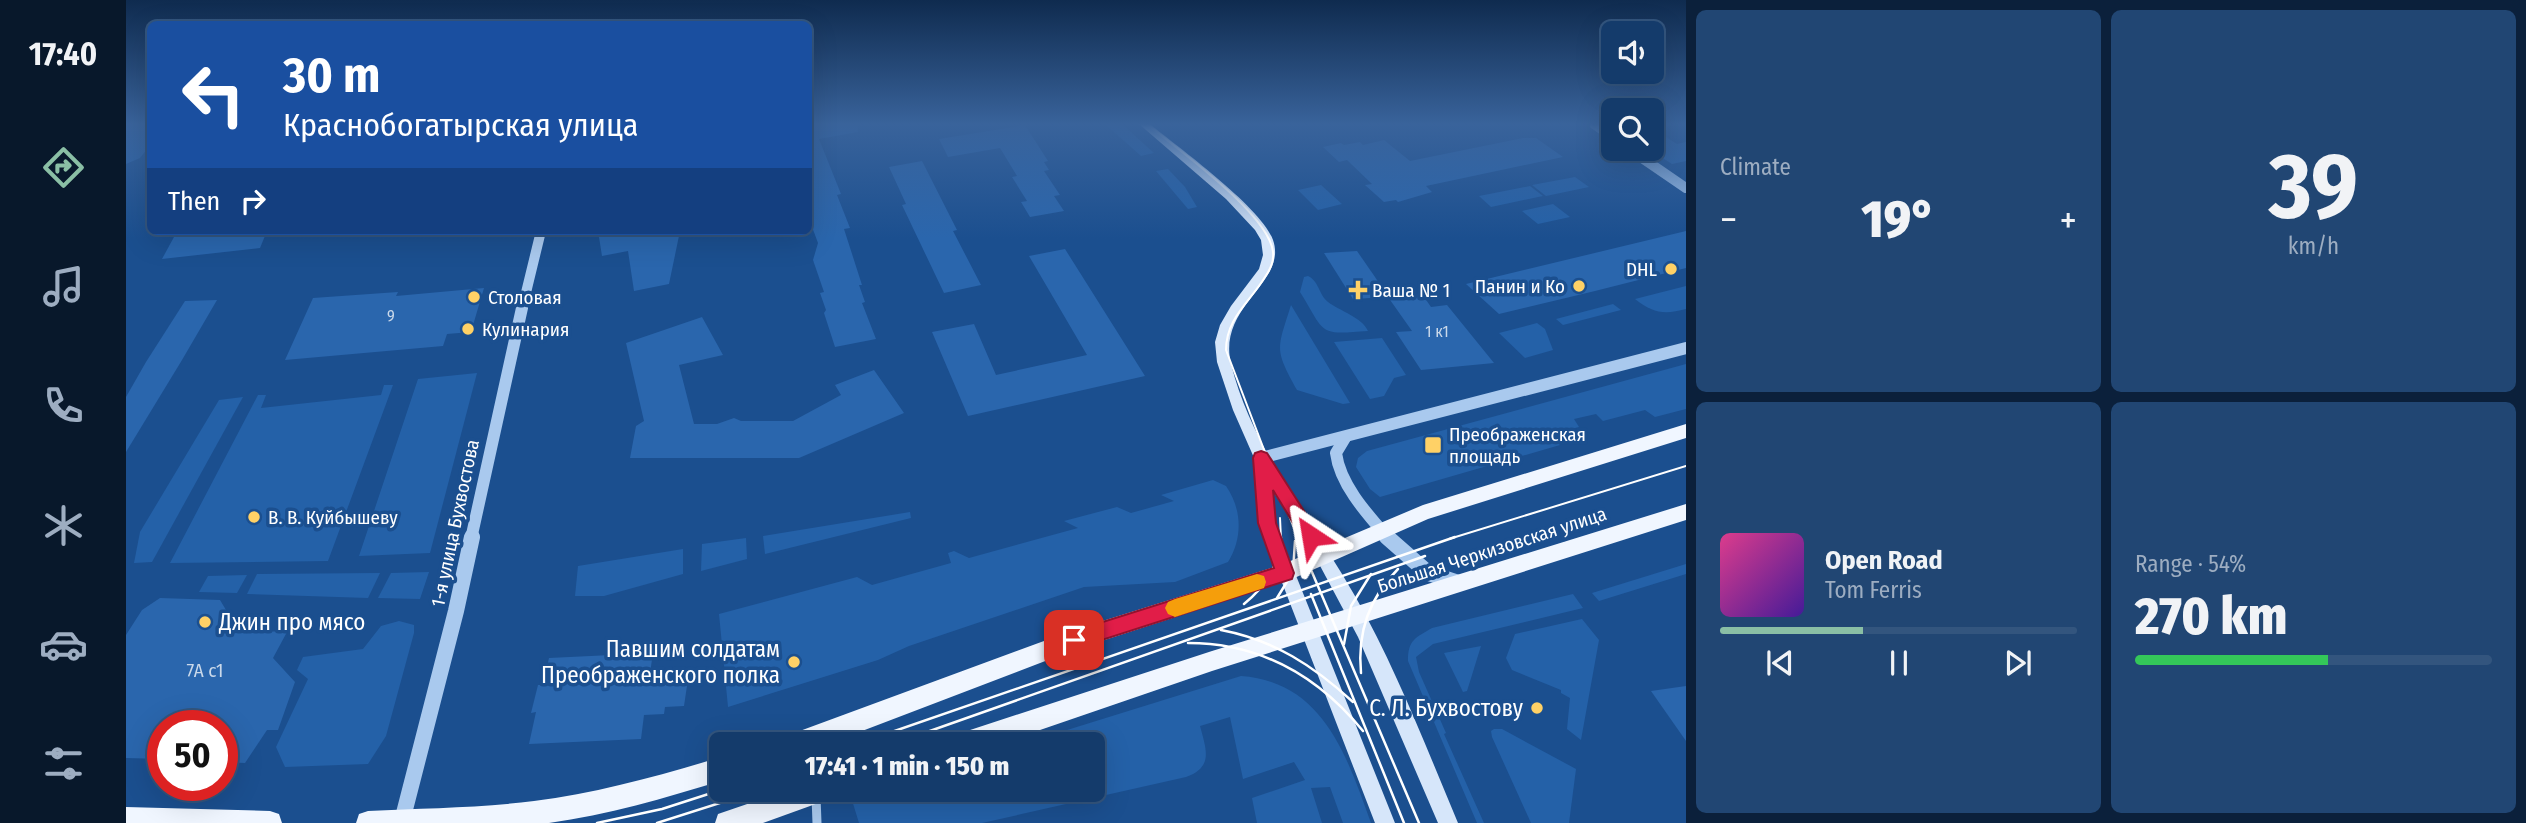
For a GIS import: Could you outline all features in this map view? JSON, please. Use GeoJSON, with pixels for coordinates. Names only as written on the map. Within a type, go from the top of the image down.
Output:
{"type":"FeatureCollection","features":[{"type":"Feature","properties":{"kind":"main road"},"geometry":{"type":"LineString","coordinates":[[1188,162],[1243,210],[1260,227],[1268,242],[1269,257],[1263,273],[1226,321],[1221,340],[1227,372],[1261,458],[1323,555],[1357,617],[1448,823]]}},
{"type":"Feature","properties":{"kind":"main road"},"geometry":{"type":"LineString","coordinates":[[829,732],[1074,640],[1285,573],[1423,513],[1686,431]]}},
{"type":"Feature","properties":{"kind":"main road"},"geometry":{"type":"LineString","coordinates":[[1261,458],[1267,523],[1385,823]]}},
{"type":"Feature","properties":{"kind":"main road","name":"Большая Черкизовская улица"},"geometry":{"type":"LineString","coordinates":[[1311,631],[1686,512]]}},
{"type":"Feature","properties":{"kind":"main road"},"geometry":{"type":"LineString","coordinates":[[1001,732],[1311,631]]}},
{"type":"Feature","properties":{"kind":"main road"},"geometry":{"type":"LineString","coordinates":[[368,823],[463,819],[553,810],[620,797],[709,772]]}},
{"type":"Feature","properties":{"kind":"main road"},"geometry":{"type":"LineString","coordinates":[[727,823],[789,802]]}},
{"type":"Feature","properties":{"kind":"main road"},"geometry":{"type":"LineString","coordinates":[[126,819],[270,823]]}},
{"type":"Feature","properties":{"kind":"street"},"geometry":{"type":"LineString","coordinates":[[1649,162],[1686,188]]}},
{"type":"Feature","properties":{"kind":"street","name":"1-я улица Бухвостова"},"geometry":{"type":"LineString","coordinates":[[402,821],[453,624],[503,387],[540,235]]}},
{"type":"Feature","properties":{"kind":"street"},"geometry":{"type":"LineString","coordinates":[[1261,458],[1686,348]]}},
{"type":"Feature","properties":{"kind":"street"},"geometry":{"type":"LineString","coordinates":[[1346,438],[1337,450],[1339,467],[1349,489],[1402,553],[1428,573],[1462,583]]}},
{"type":"Feature","properties":{"kind":"street"},"geometry":{"type":"LineString","coordinates":[[817,823],[820,802]]}},
{"type":"Feature","properties":{"kind":"shaded area"},"geometry":{"type":"Polygon","coordinates":[[[1168,169],[1185,187],[1197,207],[1188,209],[1156,171],[1168,169]]]}},
{"type":"Feature","properties":{"kind":"shaded area"},"geometry":{"type":"Polygon","coordinates":[[[1575,177],[1589,187],[1546,196],[1532,185],[1575,177]]]}},
{"type":"Feature","properties":{"kind":"shaded area"},"geometry":{"type":"Polygon","coordinates":[[[1321,185],[1342,204],[1318,210],[1298,190],[1321,185]]]}},
{"type":"Feature","properties":{"kind":"shaded area"},"geometry":{"type":"Polygon","coordinates":[[[1530,186],[1543,196],[1491,207],[1479,196],[1530,186]]]}},
{"type":"Feature","properties":{"kind":"shaded area"},"geometry":{"type":"Polygon","coordinates":[[[1553,204],[1570,217],[1538,224],[1522,211],[1553,204]]]}},
{"type":"Feature","properties":{"kind":"shaded area"},"geometry":{"type":"Polygon","coordinates":[[[1308,276],[1315,281],[1328,302],[1356,318],[1368,331],[1340,333],[1325,329],[1319,324],[1300,292],[1304,277],[1308,276]]]}},
{"type":"Feature","properties":{"kind":"shaded area"},"geometry":{"type":"Polygon","coordinates":[[[1686,286],[1686,309],[1659,312],[1635,299],[1686,286]]]}},
{"type":"Feature","properties":{"kind":"shaded area"},"geometry":{"type":"Polygon","coordinates":[[[1613,304],[1621,310],[1563,325],[1556,319],[1613,304]]]}},
{"type":"Feature","properties":{"kind":"shaded area"},"geometry":{"type":"Polygon","coordinates":[[[1291,305],[1350,403],[1343,404],[1297,390],[1284,365],[1280,349],[1291,305]]]}},
{"type":"Feature","properties":{"kind":"shaded area"},"geometry":{"type":"Polygon","coordinates":[[[1537,323],[1545,329],[1553,350],[1525,358],[1499,333],[1537,323]]]}},
{"type":"Feature","properties":{"kind":"shaded area"},"geometry":{"type":"Polygon","coordinates":[[[1382,338],[1406,375],[1394,378],[1384,396],[1370,399],[1334,342],[1382,338]]]}},
{"type":"Feature","properties":{"kind":"shaded area"},"geometry":{"type":"Polygon","coordinates":[[[1686,364],[1686,409],[1655,417],[1645,410],[1603,421],[1596,414],[1574,419],[1579,427],[1550,434],[1560,445],[1380,497],[1370,489],[1356,467],[1358,458],[1367,451],[1686,364]]]}},
{"type":"Feature","properties":{"kind":"shaded area"},"geometry":{"type":"Polygon","coordinates":[[[477,373],[430,553],[359,556],[418,379],[477,373]]]}},
{"type":"Feature","properties":{"kind":"shaded area"},"geometry":{"type":"Polygon","coordinates":[[[384,385],[393,385],[328,561],[170,563],[258,395],[266,395],[261,408],[381,395],[384,385]]]}},
{"type":"Feature","properties":{"kind":"shaded area"},"geometry":{"type":"Polygon","coordinates":[[[243,397],[152,562],[134,563],[140,532],[219,400],[243,397]]]}},
{"type":"Feature","properties":{"kind":"shaded area"},"geometry":{"type":"Polygon","coordinates":[[[1213,480],[1226,486],[1238,514],[1236,543],[1228,562],[1175,582],[1084,587],[909,646],[878,660],[728,707],[719,614],[857,577],[872,585],[951,563],[948,553],[954,551],[969,558],[1078,528],[1064,521],[1117,507],[1131,513],[1174,501],[1161,495],[1213,480]]]}},
{"type":"Feature","properties":{"kind":"shaded area"},"geometry":{"type":"Polygon","coordinates":[[[910,512],[911,518],[765,554],[763,536],[910,512]]]}},
{"type":"Feature","properties":{"kind":"shaded area"},"geometry":{"type":"Polygon","coordinates":[[[746,538],[747,559],[701,571],[702,544],[746,538]]]}},
{"type":"Feature","properties":{"kind":"shaded area"},"geometry":{"type":"Polygon","coordinates":[[[683,549],[683,574],[604,596],[575,596],[578,566],[683,549]]]}},
{"type":"Feature","properties":{"kind":"shaded area"},"geometry":{"type":"Polygon","coordinates":[[[1686,564],[1686,574],[1599,601],[1592,593],[1686,564]]]}},
{"type":"Feature","properties":{"kind":"shaded area"},"geometry":{"type":"Polygon","coordinates":[[[429,572],[420,599],[378,598],[391,573],[429,572]]]}},
{"type":"Feature","properties":{"kind":"shaded area"},"geometry":{"type":"Polygon","coordinates":[[[380,573],[368,598],[247,594],[257,574],[380,573]]]}},
{"type":"Feature","properties":{"kind":"shaded area"},"geometry":{"type":"Polygon","coordinates":[[[247,575],[237,593],[199,592],[208,576],[247,575]]]}},
{"type":"Feature","properties":{"kind":"shaded area"},"geometry":{"type":"Polygon","coordinates":[[[1573,594],[1583,608],[1433,644],[1416,657],[1419,672],[1446,733],[1444,734],[1484,823],[1477,823],[1408,661],[1411,644],[1432,628],[1573,594]]]}},
{"type":"Feature","properties":{"kind":"shaded area"},"geometry":{"type":"Polygon","coordinates":[[[1582,619],[1599,640],[1581,740],[1567,729],[1570,698],[1561,693],[1561,690],[1512,670],[1506,658],[1515,634],[1582,619]]]}},
{"type":"Feature","properties":{"kind":"shaded area"},"geometry":{"type":"Polygon","coordinates":[[[399,621],[414,625],[414,633],[386,736],[368,764],[285,767],[276,747],[308,679],[297,670],[303,657],[363,649],[381,626],[399,621]]]}},
{"type":"Feature","properties":{"kind":"shaded area"},"geometry":{"type":"Polygon","coordinates":[[[1481,646],[1467,691],[1463,692],[1444,653],[1481,646]]]}},
{"type":"Feature","properties":{"kind":"shaded area"},"geometry":{"type":"Polygon","coordinates":[[[1241,676],[1269,681],[1293,692],[1312,708],[1328,727],[1352,773],[1371,823],[1343,823],[1330,787],[1311,788],[1322,823],[1257,823],[1252,798],[1305,780],[1294,762],[1243,779],[1230,717],[1200,726],[1206,756],[1201,768],[1195,773],[1105,795],[1105,732],[1061,732],[1241,676]]]}},
{"type":"Feature","properties":{"kind":"shaded area"},"geometry":{"type":"Polygon","coordinates":[[[1502,729],[1576,769],[1569,823],[1531,823],[1492,737],[1491,731],[1502,729]]]}},
{"type":"Feature","properties":{"kind":"shaded area"},"geometry":{"type":"Polygon","coordinates":[[[853,802],[1075,802],[982,823],[859,823],[853,802]]]}},
{"type":"Feature","properties":{"kind":"building"},"geometry":{"type":"Polygon","coordinates":[[[812,162],[828,162],[841,194],[837,195],[850,228],[844,229],[862,285],[859,285],[865,302],[862,303],[876,339],[835,347],[820,293],[824,292],[813,260],[818,243],[812,227],[812,162]]]}},
{"type":"Feature","properties":{"kind":"building"},"geometry":{"type":"Polygon","coordinates":[[[923,162],[957,230],[953,231],[981,285],[944,293],[902,205],[906,204],[889,167],[923,162]]]}},
{"type":"Feature","properties":{"kind":"building"},"geometry":{"type":"Polygon","coordinates":[[[1009,162],[1044,162],[1049,170],[1044,171],[1060,195],[1054,196],[1064,211],[1030,217],[1021,202],[1027,201],[1012,177],[1017,176],[1009,162]]]}},
{"type":"Feature","properties":{"kind":"building"},"geometry":{"type":"Polygon","coordinates":[[[1350,162],[1537,162],[1426,186],[1432,192],[1398,202],[1384,202],[1365,185],[1372,184],[1350,162]]]}},
{"type":"Feature","properties":{"kind":"building"},"geometry":{"type":"Polygon","coordinates":[[[1686,231],[1686,268],[1595,291],[1499,314],[1466,284],[1686,231]]]}},
{"type":"Feature","properties":{"kind":"building"},"geometry":{"type":"Polygon","coordinates":[[[265,235],[260,248],[162,259],[174,237],[265,235]]]}},
{"type":"Feature","properties":{"kind":"building"},"geometry":{"type":"Polygon","coordinates":[[[599,235],[679,235],[669,284],[634,291],[628,251],[602,256],[599,235]]]}},
{"type":"Feature","properties":{"kind":"building"},"geometry":{"type":"Polygon","coordinates":[[[1065,249],[1145,376],[968,416],[932,332],[974,324],[996,375],[1087,355],[1029,256],[1065,249]]]}},
{"type":"Feature","properties":{"kind":"building"},"geometry":{"type":"Polygon","coordinates":[[[1357,251],[1388,297],[1353,299],[1324,253],[1357,251]]]}},
{"type":"Feature","properties":{"kind":"building"},"geometry":{"type":"Polygon","coordinates":[[[484,288],[471,332],[447,334],[443,346],[285,360],[313,298],[398,292],[396,296],[484,288]]]}},
{"type":"Feature","properties":{"kind":"building"},"geometry":{"type":"Polygon","coordinates":[[[1422,294],[1431,307],[1447,305],[1494,363],[1421,370],[1396,332],[1412,331],[1388,297],[1422,294]]]}},
{"type":"Feature","properties":{"kind":"building"},"geometry":{"type":"Polygon","coordinates":[[[217,300],[126,452],[126,397],[146,362],[185,301],[217,300]]]}},
{"type":"Feature","properties":{"kind":"building"},"geometry":{"type":"Polygon","coordinates":[[[702,317],[723,355],[679,365],[694,424],[717,424],[734,418],[741,421],[793,421],[841,395],[835,385],[874,370],[904,413],[799,458],[630,458],[636,426],[644,421],[626,343],[702,317]]]}},
{"type":"Feature","properties":{"kind":"building"},"geometry":{"type":"Polygon","coordinates":[[[160,598],[220,600],[238,630],[287,632],[273,658],[295,682],[278,730],[267,730],[245,763],[238,763],[238,710],[147,710],[147,759],[126,758],[126,635],[142,610],[160,598]]]}},
{"type":"Feature","properties":{"kind":"building"},"geometry":{"type":"Polygon","coordinates":[[[653,653],[650,673],[669,672],[668,680],[688,679],[684,706],[665,707],[664,714],[644,715],[641,739],[529,744],[536,712],[531,713],[538,685],[543,685],[549,658],[653,653]]]}},
{"type":"Feature","properties":{"kind":"building"},"geometry":{"type":"Polygon","coordinates":[[[1686,686],[1686,741],[1651,691],[1686,686]]]}},
{"type":"Feature","properties":{"kind":"tram line"},"geometry":{"type":"LineString","coordinates":[[1196,162],[1256,219],[1268,237],[1273,252],[1267,274],[1234,319],[1226,350],[1298,539]]}},
{"type":"Feature","properties":{"kind":"tram line"},"geometry":{"type":"LineString","coordinates":[[1451,538],[1686,466]]}},
{"type":"Feature","properties":{"kind":"tram line"},"geometry":{"type":"LineString","coordinates":[[1280,518],[1281,538]]}},
{"type":"Feature","properties":{"kind":"tram line"},"geometry":{"type":"LineString","coordinates":[[1297,537],[1317,585]]}},
{"type":"Feature","properties":{"kind":"tram line"},"geometry":{"type":"LineString","coordinates":[[1451,538],[1455,537]]}},
{"type":"Feature","properties":{"kind":"tram line"},"geometry":{"type":"LineString","coordinates":[[1244,604],[1270,575],[1281,538]]}},
{"type":"Feature","properties":{"kind":"tram line"},"geometry":{"type":"LineString","coordinates":[[1317,585],[1451,538]]}},
{"type":"Feature","properties":{"kind":"tram line"},"geometry":{"type":"LineString","coordinates":[[1277,598],[1293,572],[1295,541]]}},
{"type":"Feature","properties":{"kind":"tram line"},"geometry":{"type":"LineString","coordinates":[[1370,575],[1425,556]]}},
{"type":"Feature","properties":{"kind":"tram line"},"geometry":{"type":"LineString","coordinates":[[1361,673],[1361,644],[1367,616],[1379,592],[1398,569]]}},
{"type":"Feature","properties":{"kind":"tram line"},"geometry":{"type":"LineString","coordinates":[[1321,593],[1370,575]]}},
{"type":"Feature","properties":{"kind":"tram line"},"geometry":{"type":"LineString","coordinates":[[1344,644],[1351,606],[1370,575]]}},
{"type":"Feature","properties":{"kind":"tram line"},"geometry":{"type":"LineString","coordinates":[[892,732],[1317,585]]}},
{"type":"Feature","properties":{"kind":"tram line"},"geometry":{"type":"LineString","coordinates":[[1317,585],[1321,593]]}},
{"type":"Feature","properties":{"kind":"tram line"},"geometry":{"type":"LineString","coordinates":[[1312,596],[1321,593]]}},
{"type":"Feature","properties":{"kind":"tram line"},"geometry":{"type":"LineString","coordinates":[[1321,593],[1419,823]]}},
{"type":"Feature","properties":{"kind":"tram line"},"geometry":{"type":"LineString","coordinates":[[927,732],[1312,596]]}},
{"type":"Feature","properties":{"kind":"tram line"},"geometry":{"type":"LineString","coordinates":[[1312,596],[1404,823]]}},
{"type":"Feature","properties":{"kind":"tram line"},"geometry":{"type":"LineString","coordinates":[[1221,630],[1258,640],[1292,656],[1353,702]]}},
{"type":"Feature","properties":{"kind":"tram line"},"geometry":{"type":"LineString","coordinates":[[1188,643],[1239,649],[1286,666],[1327,694],[1363,731]]}},
{"type":"Feature","properties":{"kind":"tram line"},"geometry":{"type":"LineString","coordinates":[[597,823],[662,809],[709,794]]}},
{"type":"Feature","properties":{"kind":"tram line"},"geometry":{"type":"LineString","coordinates":[[657,823],[723,802]]}},
{"type":"Feature","properties":{"kind":"slow traffic"},"geometry":{"type":"LineString","coordinates":[[1175,608],[1257,582]]}},
{"type":"Feature","properties":{"kind":"place","name":"DHL"},"geometry":{"type":"Point","coordinates":[1671,269]}},
{"type":"Feature","properties":{"kind":"place","name":"Панин и Ко"},"geometry":{"type":"Point","coordinates":[1579,286]}},
{"type":"Feature","properties":{"kind":"place","name":"Ваша № 1"},"geometry":{"type":"Point","coordinates":[1358,290]}},
{"type":"Feature","properties":{"kind":"place","name":"Столовая"},"geometry":{"type":"Point","coordinates":[474,297]}},
{"type":"Feature","properties":{"kind":"place","name":"Кулинария"},"geometry":{"type":"Point","coordinates":[468,329]}},
{"type":"Feature","properties":{"kind":"place","name":"Преображенская площадь"},"geometry":{"type":"Point","coordinates":[1433,445]}},
{"type":"Feature","properties":{"kind":"place","name":"В. В. Куйбышеву"},"geometry":{"type":"Point","coordinates":[254,517]}},
{"type":"Feature","properties":{"kind":"place","name":"Джин про мясо"},"geometry":{"type":"Point","coordinates":[205,622]}},
{"type":"Feature","properties":{"kind":"place","name":"Павшим солдатам Преображенского полка"},"geometry":{"type":"Point","coordinates":[794,662]}},
{"type":"Feature","properties":{"kind":"place","name":"С. Л. Бухвостову"},"geometry":{"type":"Point","coordinates":[1537,708]}},
{"type":"Feature","properties":{"kind":"route"},"geometry":{"type":"LineString","coordinates":[[1074,640],[1285,573],[1267,523],[1261,458],[1311,536]]}}]}
